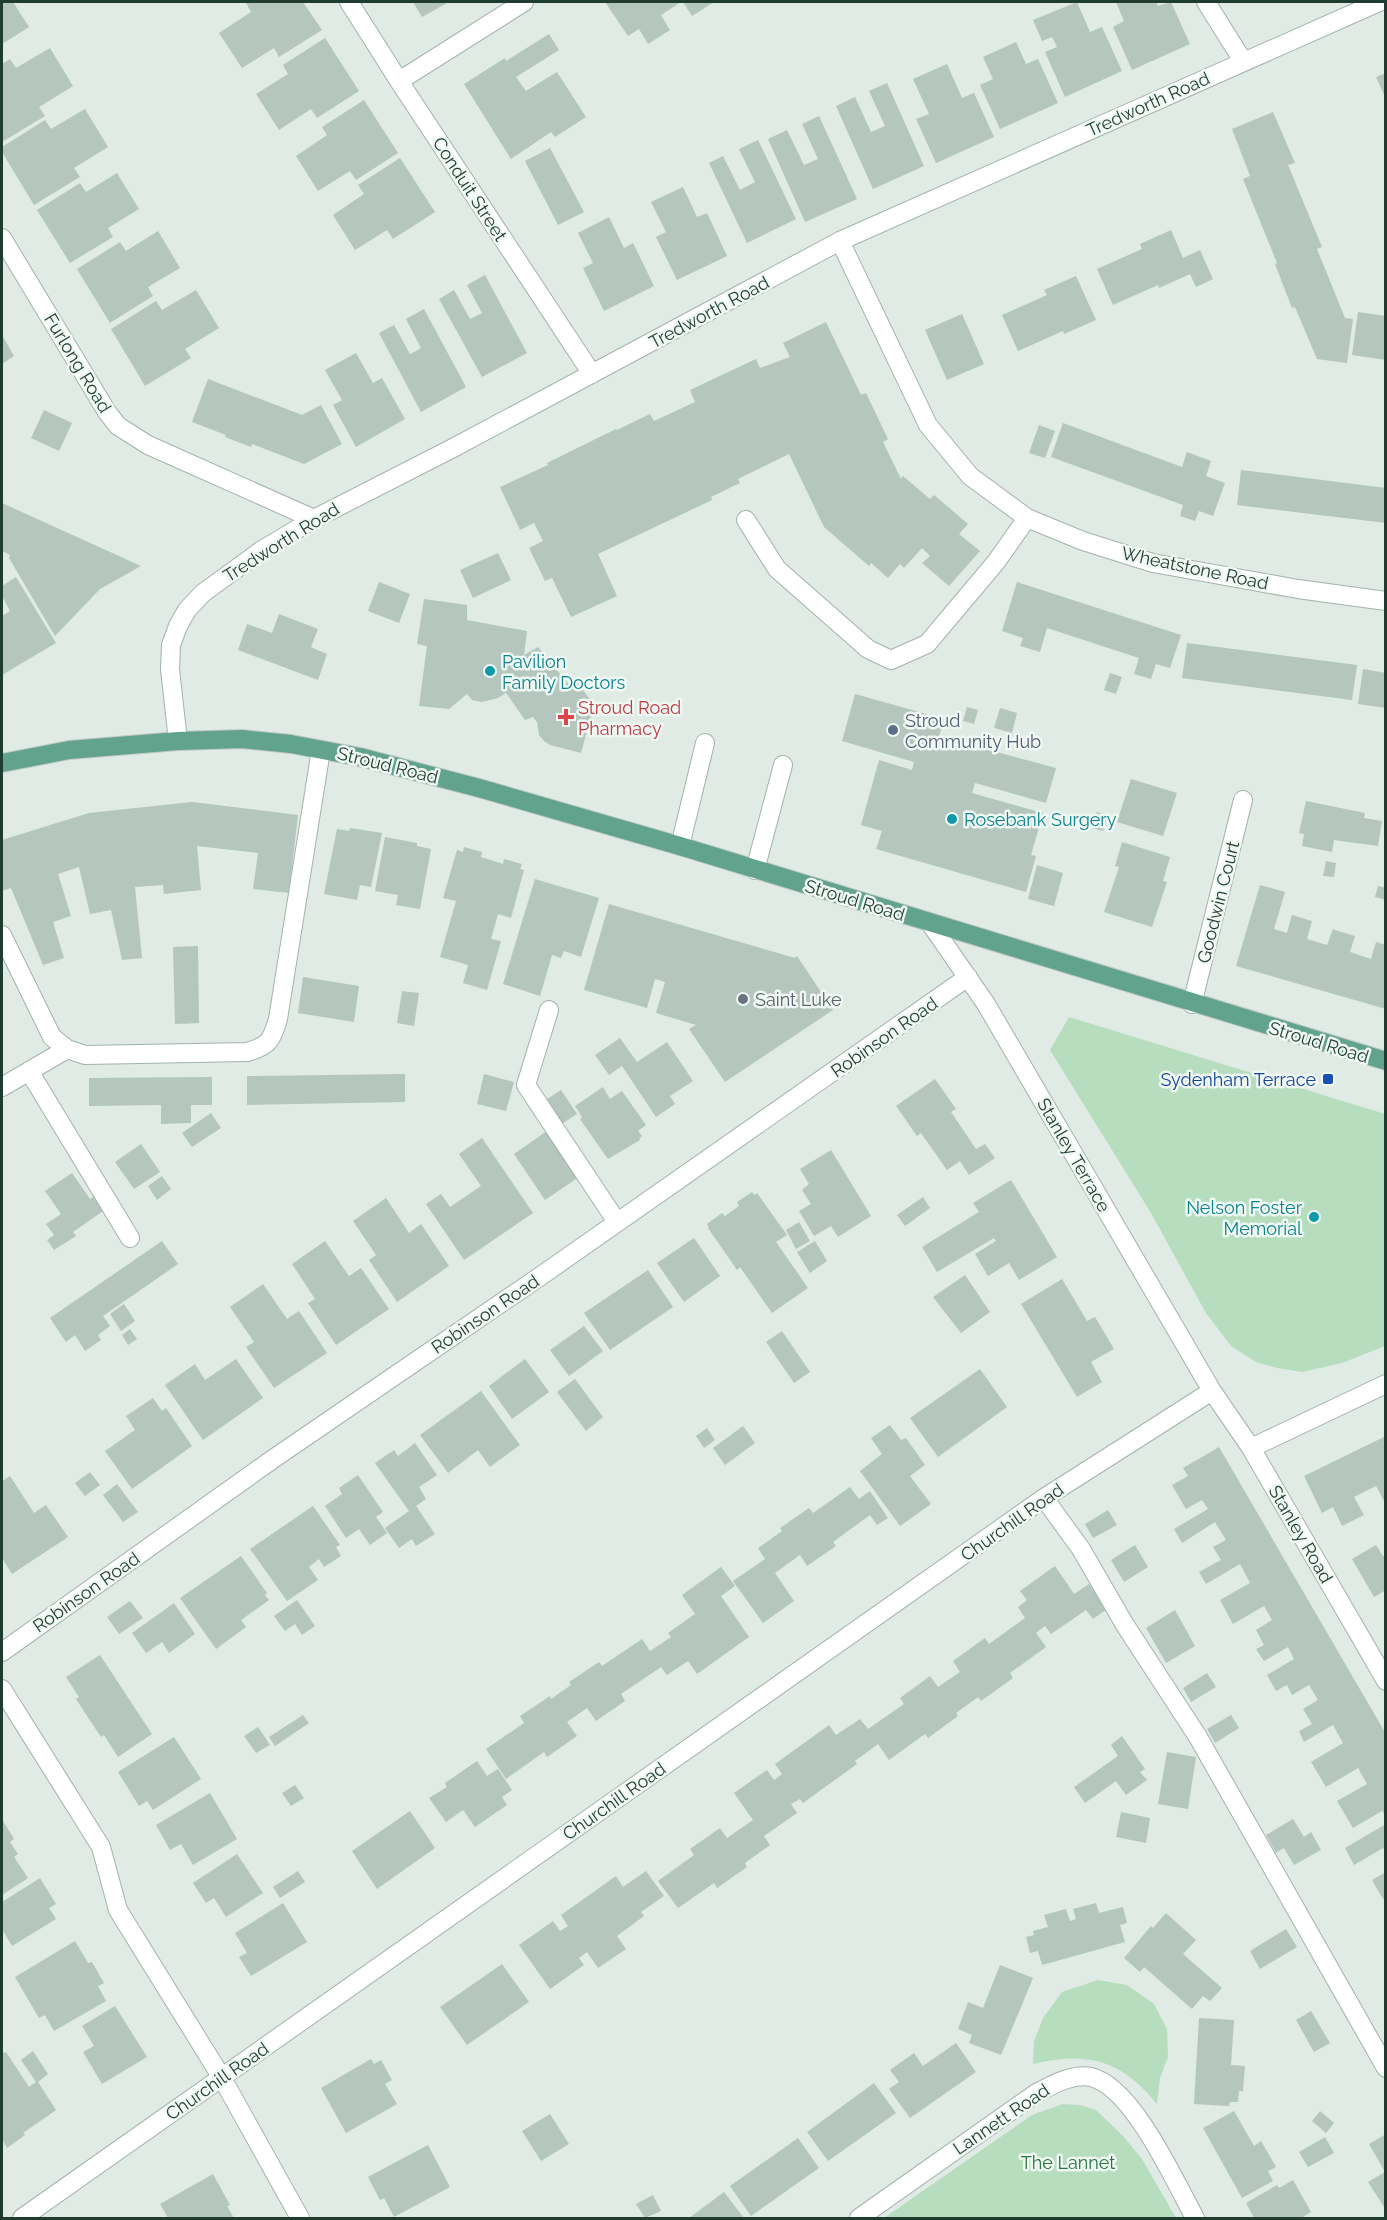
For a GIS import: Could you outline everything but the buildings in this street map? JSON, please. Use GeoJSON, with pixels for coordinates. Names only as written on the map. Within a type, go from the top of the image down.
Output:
{"type":"FeatureCollection","features":[{"type":"Feature","properties":{"kind":"main road","name":"Stroud Road"},"geometry":{"type":"LineString","coordinates":[[2,763],[60,751],[178,741],[242,739],[291,744],[360,757],[479,788],[680,846],[1192,1004],[1386,1061]]}},
{"type":"Feature","properties":{"kind":"street","name":"Conduit Street"},"geometry":{"type":"LineString","coordinates":[[349,2],[592,374]]}},
{"type":"Feature","properties":{"kind":"street"},"geometry":{"type":"LineString","coordinates":[[399,81],[524,2]]}},
{"type":"Feature","properties":{"kind":"street"},"geometry":{"type":"LineString","coordinates":[[1206,2],[1243,61]]}},
{"type":"Feature","properties":{"kind":"street","name":"Tredworth Road"},"geometry":{"type":"LineString","coordinates":[[178,741],[171,683],[171,645],[178,626],[187,610],[203,593],[226,574],[262,550],[314,519],[840,241],[1378,2]]}},
{"type":"Feature","properties":{"kind":"street","name":"Furlong Road"},"geometry":{"type":"LineString","coordinates":[[2,238],[107,412],[118,426],[148,445],[314,519]]}},
{"type":"Feature","properties":{"kind":"street","name":"Wheatstone Road"},"geometry":{"type":"LineString","coordinates":[[840,241],[928,425],[970,476],[1027,518],[1083,541],[1153,563],[1298,589],[1386,601]]}},
{"type":"Feature","properties":{"kind":"street"},"geometry":{"type":"LineString","coordinates":[[746,520],[777,569],[868,649],[891,660],[927,644],[996,562],[1027,518]]}},
{"type":"Feature","properties":{"kind":"street"},"geometry":{"type":"LineString","coordinates":[[680,846],[705,743]]}},
{"type":"Feature","properties":{"kind":"street","name":"Stroud Road"},"geometry":{"type":"LineString","coordinates":[[67,1048],[85,1055],[247,1052],[261,1048],[273,1037],[321,750]]}},
{"type":"Feature","properties":{"kind":"street"},"geometry":{"type":"LineString","coordinates":[[755,870],[783,765]]}},
{"type":"Feature","properties":{"kind":"street","name":"Goodwin Court"},"geometry":{"type":"LineString","coordinates":[[1192,1004],[1243,800]]}},
{"type":"Feature","properties":{"kind":"street","name":"Stanley Terrace"},"geometry":{"type":"LineString","coordinates":[[930,923],[992,1014],[1212,1391]]}},
{"type":"Feature","properties":{"kind":"street"},"geometry":{"type":"LineString","coordinates":[[2,934],[43,1022],[52,1037],[67,1048],[2,1087]]}},
{"type":"Feature","properties":{"kind":"street","name":"Robinson Road"},"geometry":{"type":"LineString","coordinates":[[2,1652],[273,1459],[968,977]]}},
{"type":"Feature","properties":{"kind":"street"},"geometry":{"type":"LineString","coordinates":[[549,1010],[526,1085],[617,1222]]}},
{"type":"Feature","properties":{"kind":"street"},"geometry":{"type":"LineString","coordinates":[[29,1071],[130,1238]]}},
{"type":"Feature","properties":{"kind":"street"},"geometry":{"type":"LineString","coordinates":[[1251,1448],[1386,1384]]}},
{"type":"Feature","properties":{"kind":"street","name":"Stanley Road"},"geometry":{"type":"LineString","coordinates":[[1212,1391],[1251,1448],[1386,1681]]}},
{"type":"Feature","properties":{"kind":"street","name":"Churchill Road"},"geometry":{"type":"LineString","coordinates":[[22,2218],[1044,1498],[1212,1391]]}},
{"type":"Feature","properties":{"kind":"street"},"geometry":{"type":"LineString","coordinates":[[1044,1498],[1081,1549],[1125,1625],[1198,1737],[1386,2068]]}},
{"type":"Feature","properties":{"kind":"street"},"geometry":{"type":"LineString","coordinates":[[2,1689],[101,1847],[118,1910],[222,2078],[300,2218]]}},
{"type":"Feature","properties":{"kind":"street","name":"Lannett Road"},"geometry":{"type":"LineString","coordinates":[[859,2218],[1035,2094],[1059,2080],[1090,2077],[1113,2089],[1140,2119],[1195,2218]]}},
{"type":"Feature","properties":{"kind":"green space"},"geometry":{"type":"Polygon","coordinates":[[[1069,1017],[1385,1114],[1385,1346],[1342,1363],[1302,1372],[1256,1362],[1231,1346],[1206,1313],[1151,1213],[1050,1050],[1069,1017]]]}},
{"type":"Feature","properties":{"kind":"green space"},"geometry":{"type":"Polygon","coordinates":[[[1098,1980],[1127,1985],[1154,2004],[1167,2029],[1168,2057],[1160,2078],[1157,2104],[1130,2077],[1102,2063],[1087,2059],[1071,2059],[1033,2064],[1034,2041],[1043,2018],[1062,1992],[1098,1980]]]}},
{"type":"Feature","properties":{"kind":"green space","name":"The Lannet"},"geometry":{"type":"Polygon","coordinates":[[[1063,2104],[1080,2105],[1096,2110],[1123,2136],[1142,2159],[1176,2218],[884,2218],[1032,2115],[1063,2104]]]}},
{"type":"Feature","properties":{"kind":"place","name":"Pavilion Family Doctors"},"geometry":{"type":"Point","coordinates":[490,671]}},
{"type":"Feature","properties":{"kind":"place","name":"Stroud Road Pharmacy"},"geometry":{"type":"Point","coordinates":[566,717]}},
{"type":"Feature","properties":{"kind":"place","name":"Stroud Community Hub"},"geometry":{"type":"Point","coordinates":[893,730]}},
{"type":"Feature","properties":{"kind":"place","name":"Rosebank Surgery"},"geometry":{"type":"Point","coordinates":[952,819]}},
{"type":"Feature","properties":{"kind":"place","name":"Saint Luke"},"geometry":{"type":"Point","coordinates":[743,999]}},
{"type":"Feature","properties":{"kind":"place","name":"Sydenham Terrace"},"geometry":{"type":"Point","coordinates":[1328,1079]}},
{"type":"Feature","properties":{"kind":"place","name":"Nelson Foster Memorial"},"geometry":{"type":"Point","coordinates":[1314,1217]}}]}
